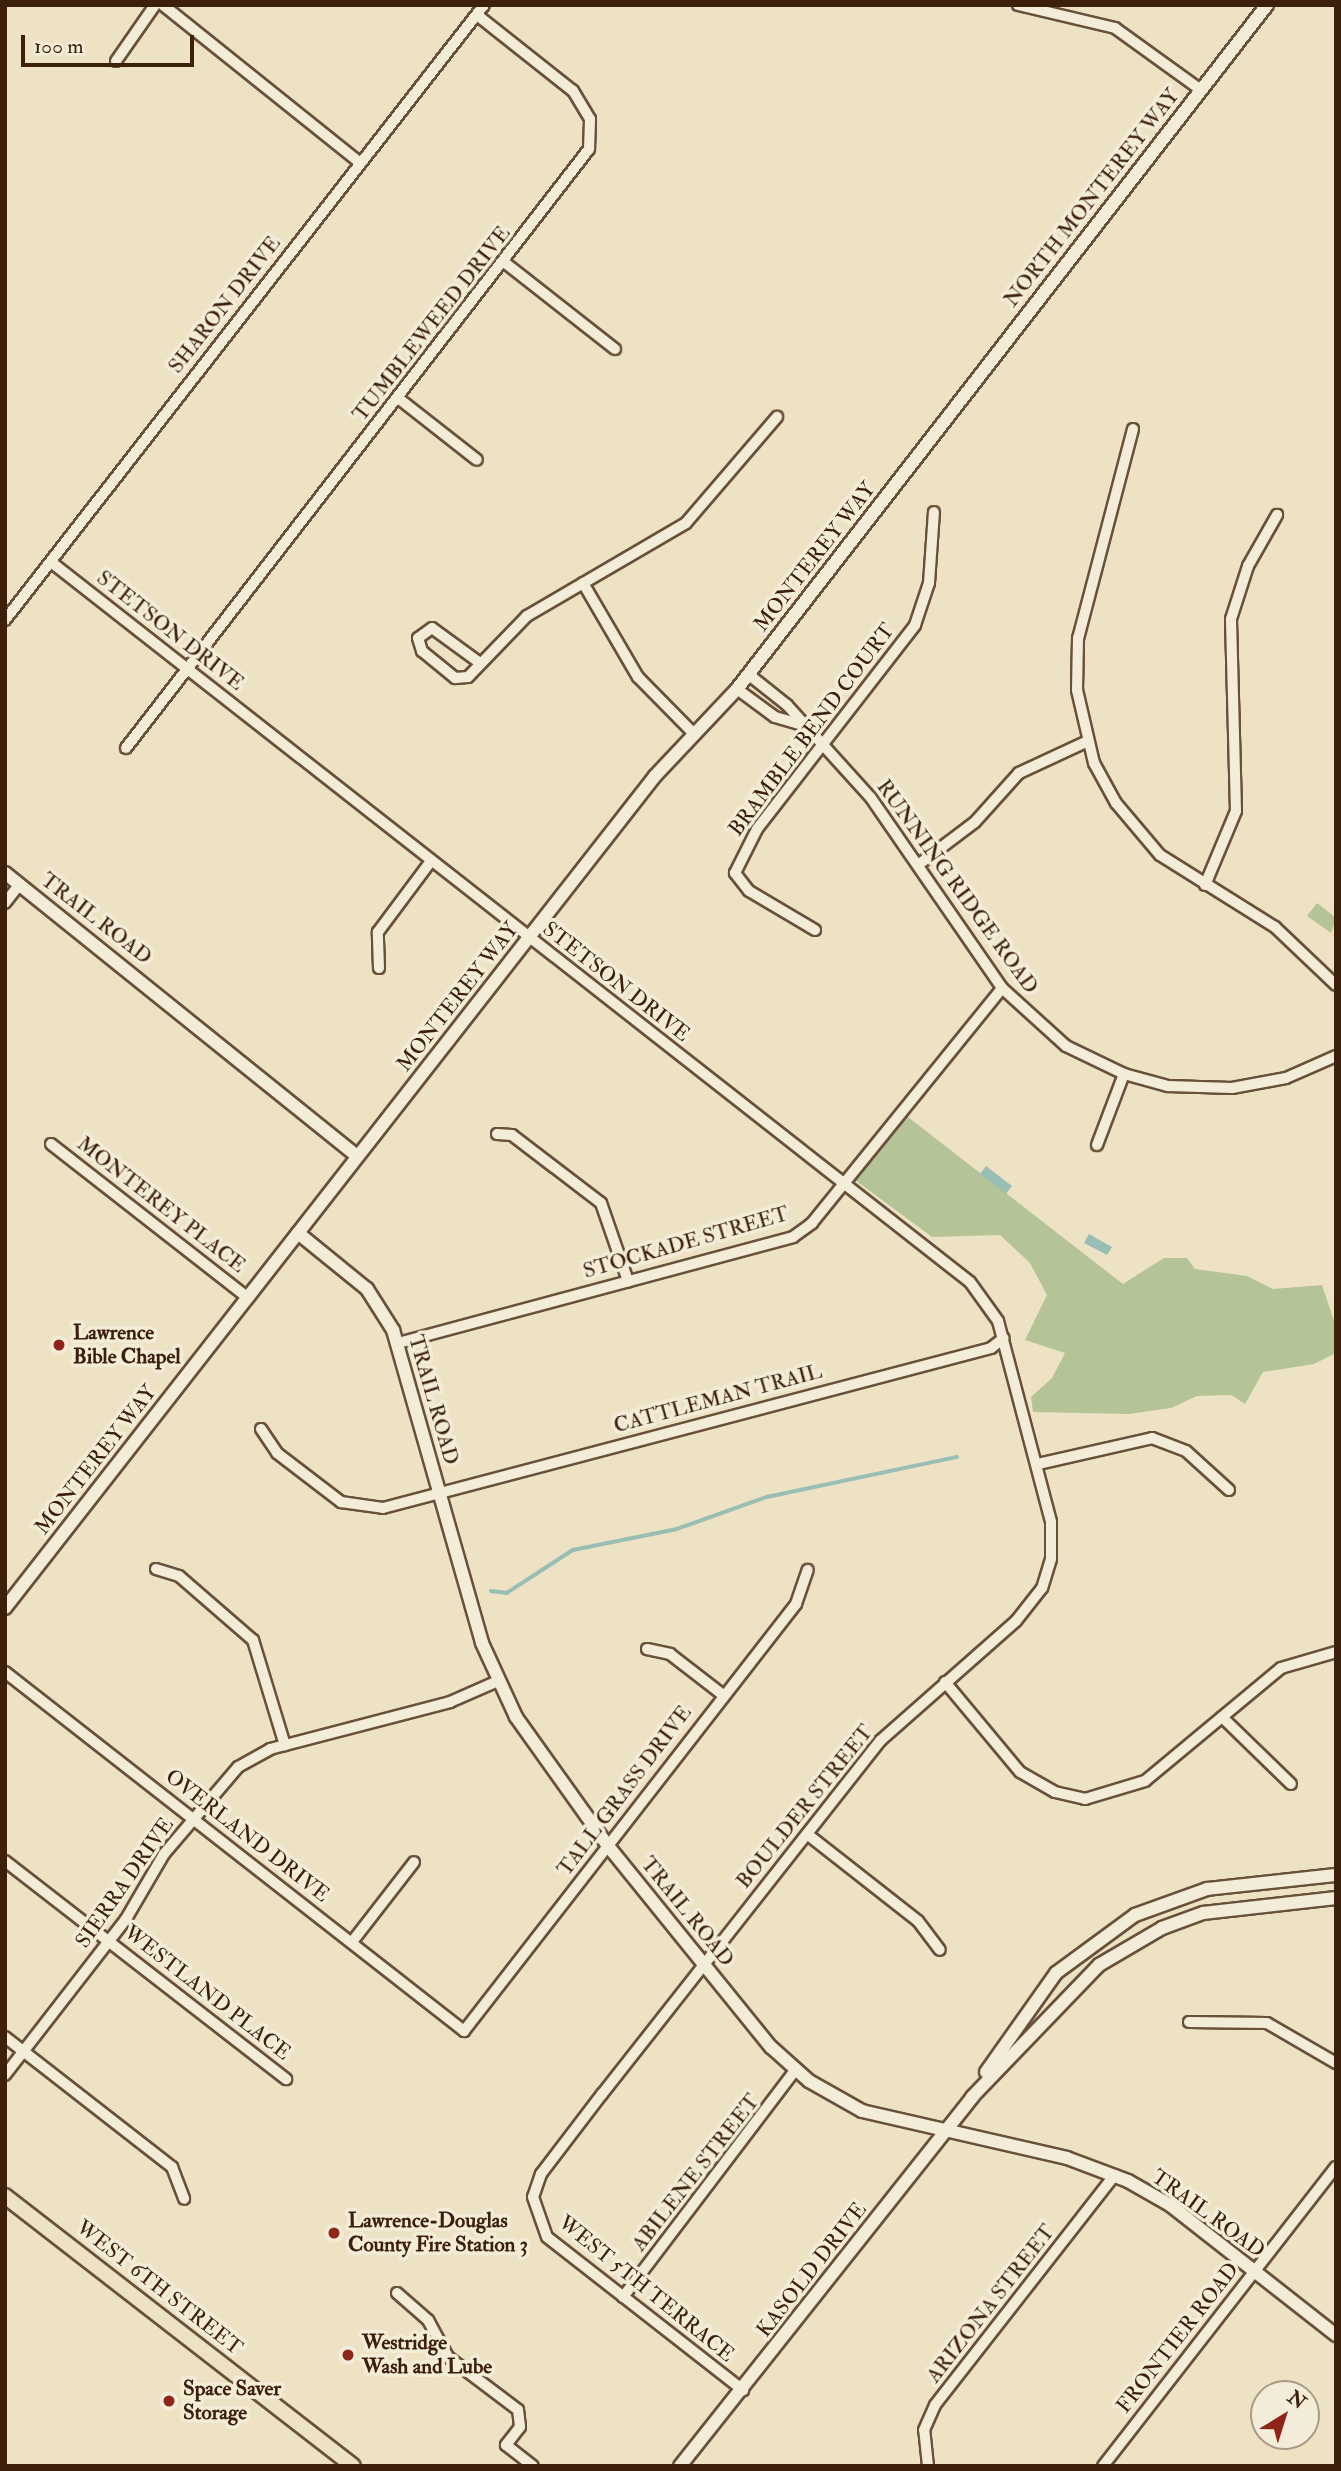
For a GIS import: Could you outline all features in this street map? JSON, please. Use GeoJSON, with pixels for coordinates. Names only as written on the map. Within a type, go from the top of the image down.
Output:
{"type":"FeatureCollection","features":[{"type":"Feature","properties":{"kind":"main road","name":"WEST 6TH STREET"},"geometry":{"type":"LineString","coordinates":[[5,2196],[352,2466]]}},
{"type":"Feature","properties":{"kind":"street"},"geometry":{"type":"LineString","coordinates":[[116,61],[155,5]]}},
{"type":"Feature","properties":{"kind":"street"},"geometry":{"type":"LineString","coordinates":[[163,5],[360,163]]}},
{"type":"Feature","properties":{"kind":"street","name":"SHARON DRIVE"},"geometry":{"type":"LineString","coordinates":[[5,620],[484,5]]}},
{"type":"Feature","properties":{"kind":"street"},"geometry":{"type":"LineString","coordinates":[[1018,5],[1115,28],[1201,90]]}},
{"type":"Feature","properties":{"kind":"street","name":"NORTH MONTEREY WAY"},"geometry":{"type":"LineString","coordinates":[[948,415],[1267,5]]}},
{"type":"Feature","properties":{"kind":"street","name":"TUMBLEWEED DRIVE"},"geometry":{"type":"LineString","coordinates":[[126,748],[580,165],[592,131],[573,91],[477,15]]}},
{"type":"Feature","properties":{"kind":"street"},"geometry":{"type":"LineString","coordinates":[[504,262],[615,349]]}},
{"type":"Feature","properties":{"kind":"street"},"geometry":{"type":"LineString","coordinates":[[398,398],[477,460]]}},
{"type":"Feature","properties":{"kind":"street","name":"MONTEREY WAY"},"geometry":{"type":"LineString","coordinates":[[5,1608],[357,1156],[530,939],[654,776],[737,689],[948,415]]}},
{"type":"Feature","properties":{"kind":"street"},"geometry":{"type":"LineString","coordinates":[[480,663],[432,628],[418,638],[422,651],[455,678],[468,677],[480,663],[504,633],[686,523],[777,417]]}},
{"type":"Feature","properties":{"kind":"street"},"geometry":{"type":"LineString","coordinates":[[1133,429],[1078,638],[1077,690],[1088,741],[1116,803],[1137,831],[1205,885],[1275,926],[1336,985]]}},
{"type":"Feature","properties":{"kind":"street","name":"BRAMBLE BEND COURT"},"geometry":{"type":"LineString","coordinates":[[815,930],[749,891],[735,873],[757,829],[915,625],[929,583],[934,513]]}},
{"type":"Feature","properties":{"kind":"street"},"geometry":{"type":"LineString","coordinates":[[1205,885],[1236,811],[1231,619],[1248,566],[1277,515]]}},
{"type":"Feature","properties":{"kind":"street","name":"STETSON DRIVE"},"geometry":{"type":"LineString","coordinates":[[51,562],[970,1282],[993,1310],[1004,1338],[1027,1424]]}},
{"type":"Feature","properties":{"kind":"street"},"geometry":{"type":"LineString","coordinates":[[583,583],[638,677],[694,734]]}},
{"type":"Feature","properties":{"kind":"street","name":"RUNNING RIDGE ROAD"},"geometry":{"type":"LineString","coordinates":[[748,674],[787,705],[799,724],[871,798],[1002,988],[1066,1046],[1124,1074],[1168,1086],[1232,1088],[1286,1078],[1336,1056]]}},
{"type":"Feature","properties":{"kind":"street","name":"RUNNING RIDGE ROAD"},"geometry":{"type":"LineString","coordinates":[[737,689],[775,717],[799,724]]}},
{"type":"Feature","properties":{"kind":"street"},"geometry":{"type":"LineString","coordinates":[[918,865],[975,822],[1019,773],[1088,741]]}},
{"type":"Feature","properties":{"kind":"street"},"geometry":{"type":"LineString","coordinates":[[379,968],[376,944],[384,921],[431,861]]}},
{"type":"Feature","properties":{"kind":"street","name":"TRAIL ROAD"},"geometry":{"type":"LineString","coordinates":[[5,873],[357,1156]]}},
{"type":"Feature","properties":{"kind":"street"},"geometry":{"type":"LineString","coordinates":[[5,903],[19,885]]}},
{"type":"Feature","properties":{"kind":"street","name":"STOCKADE STREET"},"geometry":{"type":"LineString","coordinates":[[398,1343],[793,1237],[843,1183],[1002,988]]}},
{"type":"Feature","properties":{"kind":"street"},"geometry":{"type":"LineString","coordinates":[[1097,1145],[1124,1074]]}},
{"type":"Feature","properties":{"kind":"street"},"geometry":{"type":"LineString","coordinates":[[497,1134],[512,1135],[601,1203],[628,1281]]}},
{"type":"Feature","properties":{"kind":"street","name":"MONTEREY PLACE"},"geometry":{"type":"LineString","coordinates":[[51,1144],[247,1297]]}},
{"type":"Feature","properties":{"kind":"street","name":"TRAIL ROAD"},"geometry":{"type":"LineString","coordinates":[[298,1233],[367,1289],[398,1343],[439,1493],[498,1681],[528,1738],[608,1846],[795,2070],[863,2111],[1115,2175],[1170,2205],[1336,2334]]}},
{"type":"Feature","properties":{"kind":"street","name":"CATTLEMAN TRAIL"},"geometry":{"type":"LineString","coordinates":[[261,1429],[277,1453],[346,1505],[383,1508],[992,1348],[1004,1338]]}},
{"type":"Feature","properties":{"kind":"street","name":"BOULDER STREET"},"geometry":{"type":"LineString","coordinates":[[534,2212],[541,2174],[880,1741],[1016,1621],[1047,1577],[1053,1540],[1027,1424]]}},
{"type":"Feature","properties":{"kind":"street"},"geometry":{"type":"LineString","coordinates":[[1038,1464],[1152,1438],[1186,1451],[1229,1490]]}},
{"type":"Feature","properties":{"kind":"street"},"geometry":{"type":"LineString","coordinates":[[156,1569],[179,1576],[253,1640],[285,1745]]}},
{"type":"Feature","properties":{"kind":"street","name":"TALL GRASS DRIVE"},"geometry":{"type":"LineString","coordinates":[[464,2031],[796,1604],[808,1570]]}},
{"type":"Feature","properties":{"kind":"street"},"geometry":{"type":"LineString","coordinates":[[647,1649],[670,1654],[723,1695]]}},
{"type":"Feature","properties":{"kind":"street"},"geometry":{"type":"LineString","coordinates":[[944,1682],[1020,1772],[1085,1799],[1145,1780],[1281,1668],[1336,1652]]}},
{"type":"Feature","properties":{"kind":"street","name":"OVERLAND DRIVE"},"geometry":{"type":"LineString","coordinates":[[5,1672],[464,2031]]}},
{"type":"Feature","properties":{"kind":"street","name":"SIERRA DRIVE"},"geometry":{"type":"LineString","coordinates":[[5,2075],[109,1942],[194,1819],[238,1767],[285,1745],[450,1703],[498,1681]]}},
{"type":"Feature","properties":{"kind":"street"},"geometry":{"type":"LineString","coordinates":[[1222,1717],[1291,1784]]}},
{"type":"Feature","properties":{"kind":"street"},"geometry":{"type":"LineString","coordinates":[[807,1834],[918,1921],[940,1950]]}},
{"type":"Feature","properties":{"kind":"street","name":"WESTLAND PLACE"},"geometry":{"type":"LineString","coordinates":[[5,1861],[286,2079]]}},
{"type":"Feature","properties":{"kind":"street"},"geometry":{"type":"LineString","coordinates":[[352,1942],[414,1862]]}},
{"type":"Feature","properties":{"kind":"street","name":"KASOLD DRIVE"},"geometry":{"type":"LineString","coordinates":[[680,2466],[743,2390],[972,2097],[1042,1987],[1115,1926],[1207,1888],[1336,1875]]}},
{"type":"Feature","properties":{"kind":"street","name":"KASOLD DRIVE"},"geometry":{"type":"LineString","coordinates":[[972,2097],[1076,1986],[1141,1938],[1234,1906],[1336,1898]]}},
{"type":"Feature","properties":{"kind":"street"},"geometry":{"type":"LineString","coordinates":[[1189,2022],[1267,2023],[1336,2063]]}},
{"type":"Feature","properties":{"kind":"street"},"geometry":{"type":"LineString","coordinates":[[5,2037],[172,2166],[184,2199]]}},
{"type":"Feature","properties":{"kind":"street","name":"ABILENE STREET"},"geometry":{"type":"LineString","coordinates":[[623,2297],[795,2070]]}},
{"type":"Feature","properties":{"kind":"street","name":"FRONTIER ROAD"},"geometry":{"type":"LineString","coordinates":[[1103,2466],[1336,2167]]}},
{"type":"Feature","properties":{"kind":"street","name":"ARIZONA STREET"},"geometry":{"type":"LineString","coordinates":[[928,2466],[923,2430],[936,2405],[1115,2175]]}},
{"type":"Feature","properties":{"kind":"street","name":"WEST 5TH TERRACE"},"geometry":{"type":"LineString","coordinates":[[534,2212],[547,2237],[743,2390]]}},
{"type":"Feature","properties":{"kind":"street"},"geometry":{"type":"LineString","coordinates":[[397,2293],[428,2320],[448,2357],[518,2410],[520,2427],[506,2445],[533,2466]]}},
{"type":"Feature","properties":{"kind":"green space"},"geometry":{"type":"Polygon","coordinates":[[[1317,903],[1336,918],[1331,933],[1307,916],[1317,903]]]}},
{"type":"Feature","properties":{"kind":"green space"},"geometry":{"type":"Polygon","coordinates":[[[904,1114],[1123,1284],[1164,1258],[1187,1258],[1195,1269],[1247,1276],[1273,1289],[1322,1285],[1336,1327],[1336,1353],[1314,1364],[1263,1372],[1245,1404],[1231,1395],[1197,1396],[1171,1408],[1129,1414],[1033,1412],[1031,1397],[1052,1378],[1065,1353],[1025,1340],[1047,1295],[1030,1263],[1000,1235],[932,1237],[855,1180],[904,1114]]]}},
{"type":"Feature","properties":{"kind":"water"},"geometry":{"type":"Polygon","coordinates":[[[986,1166],[1012,1186],[1006,1194],[980,1174],[986,1166]]]}},
{"type":"Feature","properties":{"kind":"water"},"geometry":{"type":"Polygon","coordinates":[[[1089,1234],[1112,1247],[1107,1255],[1084,1243],[1089,1234]]]}},
{"type":"Feature","properties":{"kind":"waterway"},"geometry":{"type":"LineString","coordinates":[[491,1591],[507,1593],[573,1550],[677,1529],[767,1497],[957,1457]]}},
{"type":"Feature","properties":{"kind":"place","name":"Lawrence Bible Chapel"},"geometry":{"type":"Point","coordinates":[59,1345]}},
{"type":"Feature","properties":{"kind":"place","name":"Lawrence-Douglas County Fire Station 3"},"geometry":{"type":"Point","coordinates":[334,2233]}},
{"type":"Feature","properties":{"kind":"place","name":"Westridge Wash and Lube"},"geometry":{"type":"Point","coordinates":[348,2355]}},
{"type":"Feature","properties":{"kind":"place","name":"Space Saver Storage"},"geometry":{"type":"Point","coordinates":[169,2401]}}]}
